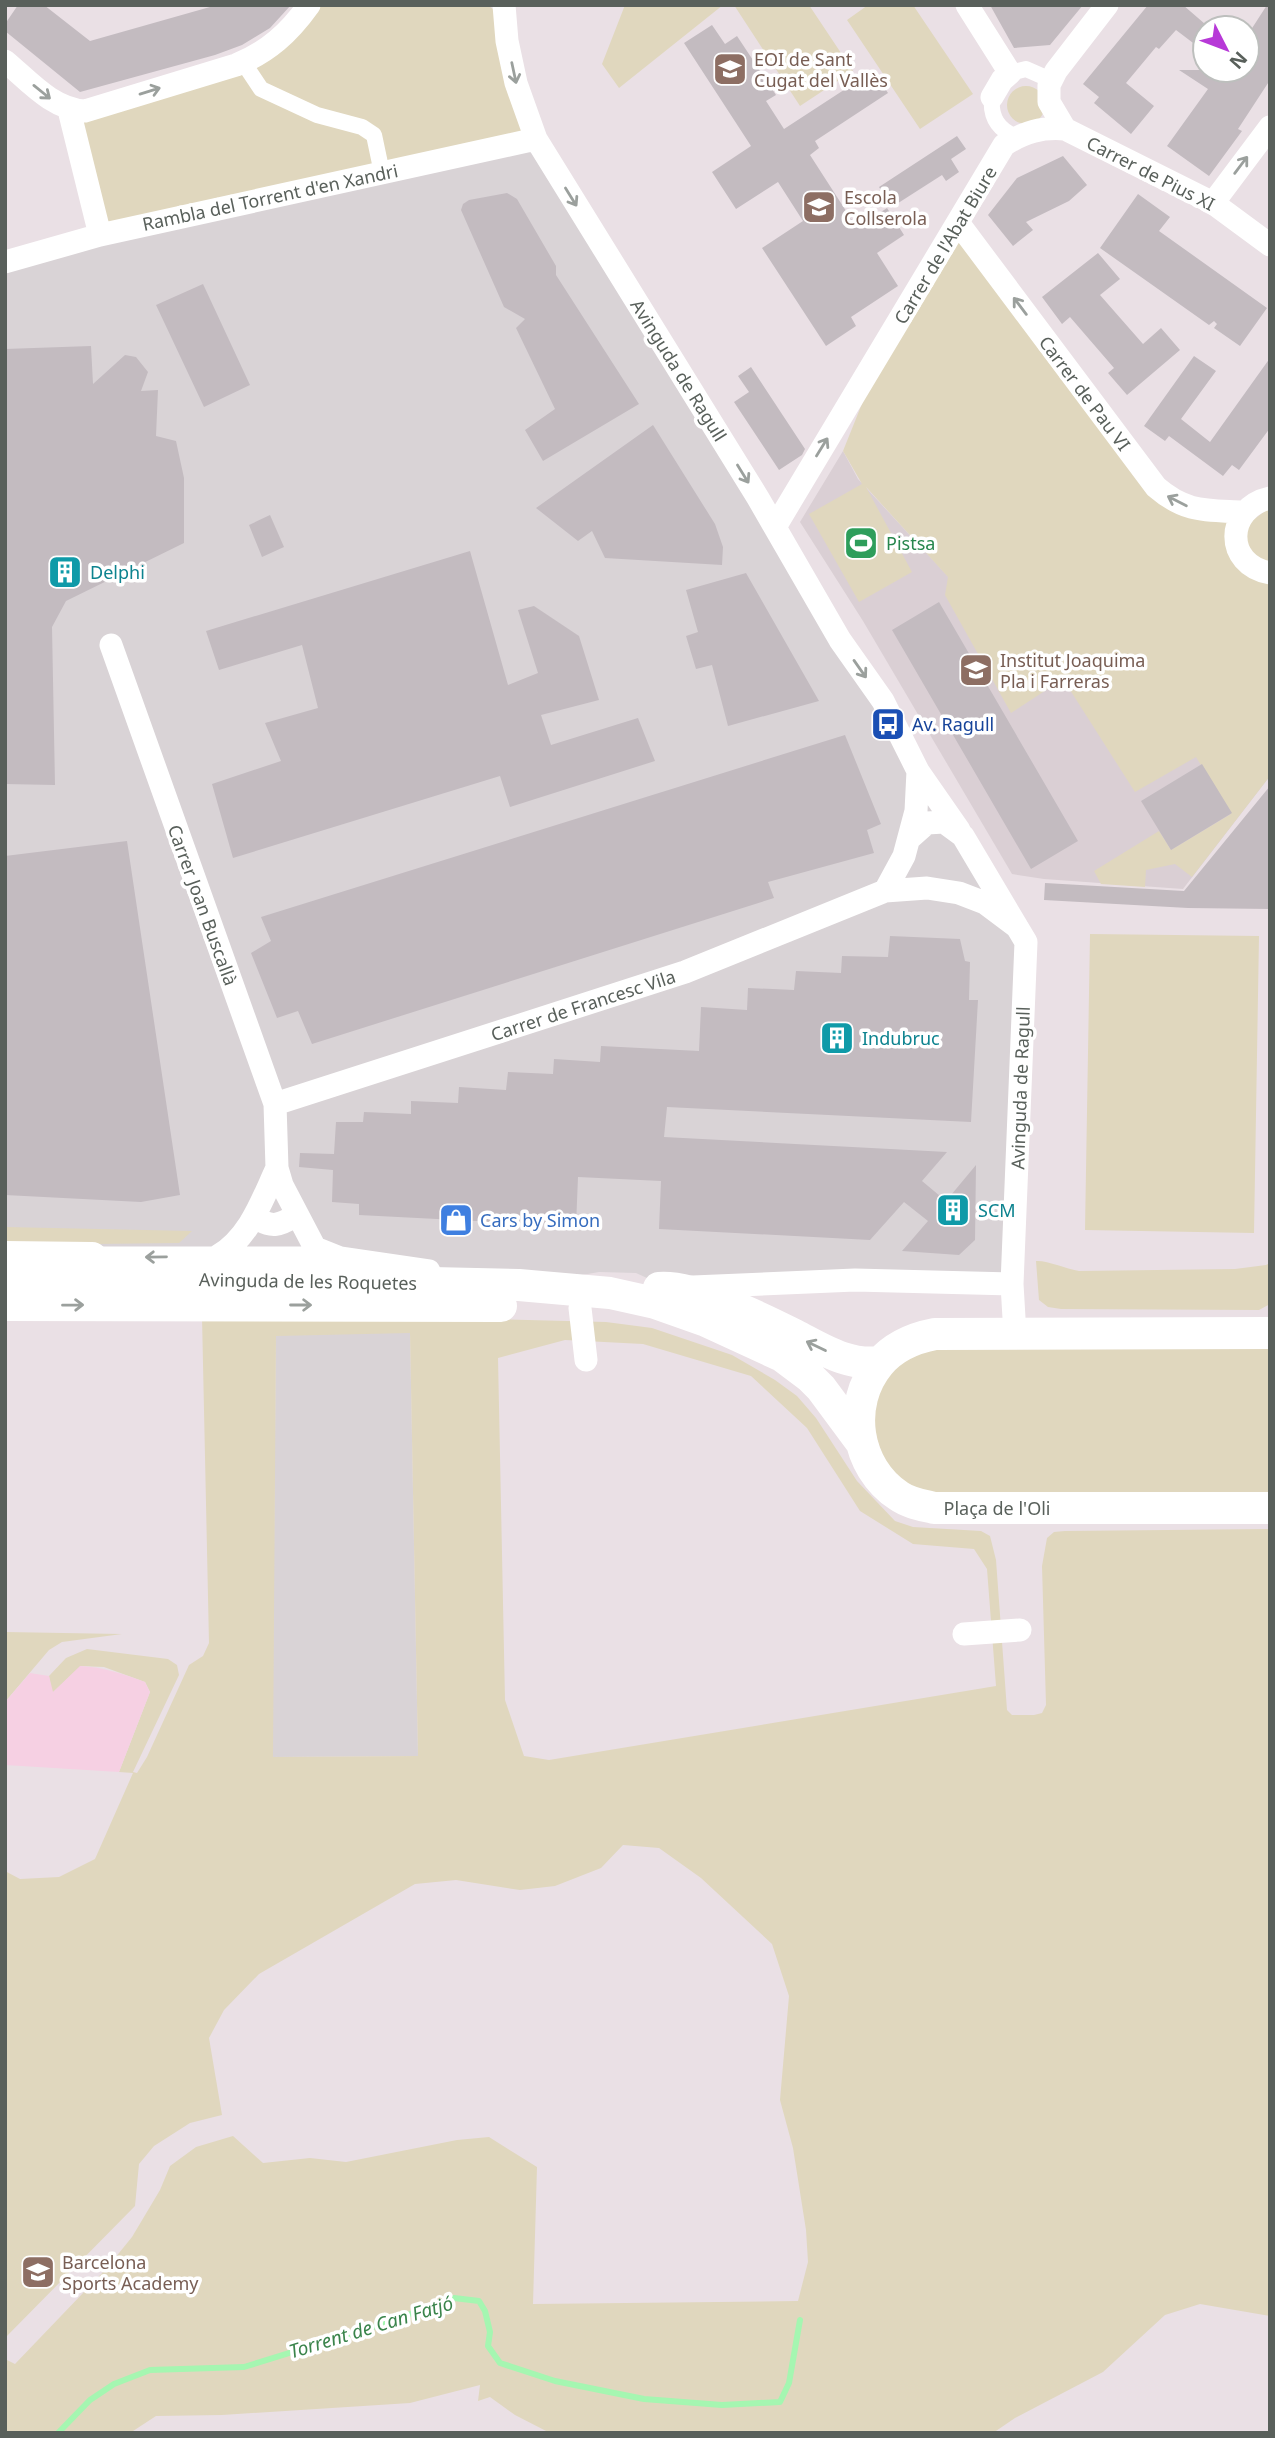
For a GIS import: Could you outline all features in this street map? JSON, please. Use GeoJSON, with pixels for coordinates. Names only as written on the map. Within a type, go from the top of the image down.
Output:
{"type":"FeatureCollection","features":[{"type":"Feature","properties":{"kind":"main road"},"geometry":{"type":"LineString","coordinates":[[5,1257],[94,1258]]}},
{"type":"Feature","properties":{"kind":"main road","name":"Avinguda de les Roquetes"},"geometry":{"type":"LineString","coordinates":[[5,1280],[208,1278],[519,1285],[610,1293],[655,1303],[692,1316],[751,1340],[796,1366],[821,1388],[861,1442]]}},
{"type":"Feature","properties":{"kind":"main road","name":"Avinguda de les Roquetes"},"geometry":{"type":"LineString","coordinates":[[610,1293],[670,1287],[723,1303],[855,1363],[881,1362]]}},
{"type":"Feature","properties":{"kind":"main road"},"geometry":{"type":"LineString","coordinates":[[5,1305],[463,1306],[641,1309],[692,1316]]}},
{"type":"Feature","properties":{"kind":"main road","name":"Plaça de l'Oli"},"geometry":{"type":"LineString","coordinates":[[1264,1330],[935,1334],[913,1340],[881,1362],[867,1381],[859,1408],[861,1442],[868,1463],[889,1488],[910,1502],[934,1508],[1270,1508]]}},
{"type":"Feature","properties":{"kind":"street"},"geometry":{"type":"LineString","coordinates":[[5,61],[49,99],[77,111],[260,55],[296,23],[309,5]]}},
{"type":"Feature","properties":{"kind":"street"},"geometry":{"type":"LineString","coordinates":[[967,5],[1010,73]]}},
{"type":"Feature","properties":{"kind":"street"},"geometry":{"type":"LineString","coordinates":[[1065,129],[1049,102],[1049,85],[1056,71],[1107,5]]}},
{"type":"Feature","properties":{"kind":"street","name":"Avinguda de Ragull"},"geometry":{"type":"LineString","coordinates":[[499,10],[516,83],[536,139],[775,527],[840,640],[894,719],[918,771]]}},
{"type":"Feature","properties":{"kind":"street"},"geometry":{"type":"LineString","coordinates":[[243,62],[261,89],[317,115],[362,127],[374,135],[382,173]]}},
{"type":"Feature","properties":{"kind":"street"},"geometry":{"type":"LineString","coordinates":[[1051,80],[1026,69],[1010,73],[1002,80],[992,97],[991,109],[998,125],[1017,137],[1041,129],[1065,129]]}},
{"type":"Feature","properties":{"kind":"street"},"geometry":{"type":"LineString","coordinates":[[77,111],[100,235]]}},
{"type":"Feature","properties":{"kind":"street"},"geometry":{"type":"LineString","coordinates":[[1213,203],[1270,127]]}},
{"type":"Feature","properties":{"kind":"street","name":"Carrer de Pius XI"},"geometry":{"type":"LineString","coordinates":[[1065,129],[1213,203],[1270,244]]}},
{"type":"Feature","properties":{"kind":"street","name":"Carrer de l'Abat Biure"},"geometry":{"type":"LineString","coordinates":[[775,527],[1004,145],[1017,137]]}},
{"type":"Feature","properties":{"kind":"street","name":"Rambla del Torrent d'en Xandri"},"geometry":{"type":"LineString","coordinates":[[5,262],[100,235],[536,139]]}},
{"type":"Feature","properties":{"kind":"street","name":"Carrer de Pau VI"},"geometry":{"type":"LineString","coordinates":[[958,224],[1156,486],[1173,501],[1192,508],[1261,501]]}},
{"type":"Feature","properties":{"kind":"street"},"geometry":{"type":"LineString","coordinates":[[1261,501],[1236,528],[1237,548],[1252,567],[1270,573]]}},
{"type":"Feature","properties":{"kind":"street","name":"Carrer Joan Buscallà"},"geometry":{"type":"LineString","coordinates":[[111,645],[275,1104],[277,1168],[282,1185],[315,1248],[340,1258]]}},
{"type":"Feature","properties":{"kind":"street"},"geometry":{"type":"LineString","coordinates":[[918,771],[969,845],[1017,927]]}},
{"type":"Feature","properties":{"kind":"street"},"geometry":{"type":"LineString","coordinates":[[885,891],[906,848],[916,811],[918,771]]}},
{"type":"Feature","properties":{"kind":"street"},"geometry":{"type":"LineString","coordinates":[[906,848],[927,824],[944,822],[969,845],[971,881],[959,893]]}},
{"type":"Feature","properties":{"kind":"street"},"geometry":{"type":"LineString","coordinates":[[906,848],[927,888],[959,893],[985,903],[1017,927]]}},
{"type":"Feature","properties":{"kind":"street","name":"Carrer de Francesc Vila"},"geometry":{"type":"LineString","coordinates":[[275,1104],[685,972],[885,891],[927,888]]}},
{"type":"Feature","properties":{"kind":"street","name":"Avinguda de Ragull"},"geometry":{"type":"LineString","coordinates":[[1015,1335],[1012,1284],[1026,942],[1017,927]]}},
{"type":"Feature","properties":{"kind":"street","name":"Carrer Joan Buscallà"},"geometry":{"type":"LineString","coordinates":[[218,1256],[229,1250],[255,1217],[277,1168]]}},
{"type":"Feature","properties":{"kind":"street"},"geometry":{"type":"LineString","coordinates":[[255,1217],[267,1226],[281,1225],[298,1215]]}},
{"type":"Feature","properties":{"kind":"street"},"geometry":{"type":"LineString","coordinates":[[94,1258],[340,1258],[519,1285]]}},
{"type":"Feature","properties":{"kind":"street","name":"Avinguda de les Roquetes"},"geometry":{"type":"LineString","coordinates":[[670,1287],[855,1280],[1012,1284]]}},
{"type":"Feature","properties":{"kind":"street"},"geometry":{"type":"LineString","coordinates":[[580,1308],[586,1360]]}},
{"type":"Feature","properties":{"kind":"street"},"geometry":{"type":"LineString","coordinates":[[964,1634],[1020,1630]]}},
{"type":"Feature","properties":{"kind":"shaded area"},"geometry":{"type":"Polygon","coordinates":[[[309,5],[488,5],[505,19],[536,139],[100,235],[69,110],[236,65],[309,5]]]}},
{"type":"Feature","properties":{"kind":"shaded area"},"geometry":{"type":"Polygon","coordinates":[[[625,5],[723,5],[619,88],[602,64],[625,5]]]}},
{"type":"Feature","properties":{"kind":"shaded area"},"geometry":{"type":"Polygon","coordinates":[[[734,5],[809,5],[853,71],[800,106],[734,5]]]}},
{"type":"Feature","properties":{"kind":"shaded area"},"geometry":{"type":"Polygon","coordinates":[[[868,5],[913,5],[973,94],[920,129],[847,20],[868,5]]]}},
{"type":"Feature","properties":{"kind":"shaded area"},"geometry":{"type":"Polygon","coordinates":[[[1026,86],[1039,92],[1045,105],[1039,118],[1026,124],[1013,118],[1007,105],[1013,92],[1026,86]]]}},
{"type":"Feature","properties":{"kind":"shaded area"},"geometry":{"type":"Polygon","coordinates":[[[536,139],[1026,942],[1012,1284],[658,1283],[636,1273],[599,1272],[582,1275],[561,1289],[5,1257],[5,262],[536,139]]]}},
{"type":"Feature","properties":{"kind":"shaded area"},"geometry":{"type":"Polygon","coordinates":[[[959,224],[1156,487],[1243,512],[1235,536],[1270,573],[1270,776],[1192,877],[1175,864],[1146,870],[1145,887],[1101,884],[1094,871],[1159,831],[1171,850],[1231,814],[1196,757],[1135,792],[1063,679],[1011,713],[945,595],[948,577],[866,487],[912,572],[859,602],[809,514],[862,484],[843,451],[888,339],[959,224]]]}},
{"type":"Feature","properties":{"kind":"shaded area","name":"Institut Joaquima Pla i Farreras"},"geometry":{"type":"Polygon","coordinates":[[[843,451],[858,479],[981,612],[1270,776],[1183,889],[1044,879],[1012,874],[863,621],[800,522],[843,451]]]}},
{"type":"Feature","properties":{"kind":"shaded area"},"geometry":{"type":"Polygon","coordinates":[[[1270,507],[1270,564],[1250,555],[1244,527],[1270,507]]]}},
{"type":"Feature","properties":{"kind":"shaded area"},"geometry":{"type":"Polygon","coordinates":[[[1090,934],[1259,936],[1254,1233],[1085,1230],[1090,934]]]}},
{"type":"Feature","properties":{"kind":"shaded area"},"geometry":{"type":"Polygon","coordinates":[[[5,1227],[192,1231],[179,1243],[5,1245],[5,1227]]]}},
{"type":"Feature","properties":{"kind":"shaded area"},"geometry":{"type":"Polygon","coordinates":[[[1036,1261],[1079,1271],[1235,1269],[1270,1263],[1270,1304],[1259,1310],[1048,1307],[1039,1300],[1036,1261]]]}},
{"type":"Feature","properties":{"kind":"shaded area"},"geometry":{"type":"Polygon","coordinates":[[[202,1317],[411,1317],[606,1322],[652,1328],[732,1355],[797,1396],[816,1418],[857,1481],[895,1521],[913,1527],[981,1531],[990,1536],[996,1560],[1007,1710],[1012,1715],[1042,1713],[1046,1705],[1042,1566],[1047,1538],[1054,1532],[1270,1529],[1270,2316],[1200,2304],[1165,2315],[1103,2372],[1015,2418],[993,2433],[550,2433],[515,2415],[490,2397],[478,2401],[480,2385],[410,2403],[222,2415],[156,2416],[130,2433],[5,2433],[5,2359],[15,2364],[106,2269],[132,2237],[160,2190],[170,2166],[196,2147],[233,2136],[263,2163],[310,2158],[346,2162],[457,2140],[489,2137],[537,2167],[533,2304],[798,2301],[808,2262],[806,2230],[793,2148],[780,2100],[789,1996],[772,1944],[701,1878],[659,1848],[623,1845],[601,1868],[555,1886],[520,1890],[456,1880],[415,1884],[259,1974],[224,2010],[209,2038],[222,2115],[190,2123],[154,2146],[139,2164],[135,2206],[5,2338],[5,1871],[20,1879],[59,1877],[95,1859],[133,1773],[119,1772],[150,1692],[145,1682],[104,1667],[81,1666],[52,1693],[49,1676],[66,1658],[87,1649],[168,1659],[177,1665],[179,1675],[133,1772],[137,1773],[189,1665],[203,1656],[209,1643],[202,1317]],[[410,1333],[276,1336],[273,1757],[418,1756],[410,1333]],[[565,1340],[498,1358],[505,1700],[524,1756],[549,1760],[996,1686],[987,1569],[974,1549],[913,1544],[860,1511],[807,1428],[751,1376],[643,1344],[565,1340]]]}},
{"type":"Feature","properties":{"kind":"shaded area"},"geometry":{"type":"Polygon","coordinates":[[[410,1332],[418,1756],[272,1757],[276,1335],[410,1332]]]}},
{"type":"Feature","properties":{"kind":"shaded area"},"geometry":{"type":"Polygon","coordinates":[[[1270,1345],[1270,1496],[942,1496],[915,1491],[888,1471],[868,1414],[890,1367],[927,1346],[1270,1345]]]}},
{"type":"Feature","properties":{"kind":"shaded area"},"geometry":{"type":"Polygon","coordinates":[[[5,1632],[122,1634],[62,1642],[49,1650],[5,1702],[5,1632]]]}},
{"type":"Feature","properties":{"kind":"sand"},"geometry":{"type":"Polygon","coordinates":[[[80,1666],[105,1669],[145,1682],[150,1692],[119,1772],[5,1765],[5,1702],[30,1673],[49,1676],[53,1692],[80,1666]]]}},
{"type":"Feature","properties":{"kind":"building"},"geometry":{"type":"Polygon","coordinates":[[[18,5],[44,5],[90,41],[217,5],[291,5],[270,28],[242,45],[80,92],[5,31],[5,24],[18,5]]]}},
{"type":"Feature","properties":{"kind":"building"},"geometry":{"type":"Polygon","coordinates":[[[990,5],[1083,5],[1050,45],[1014,48],[990,5]]]}},
{"type":"Feature","properties":{"kind":"building"},"geometry":{"type":"Polygon","coordinates":[[[1148,5],[1183,5],[1193,14],[1191,14],[1191,41],[1176,30],[1159,49],[1156,47],[1126,83],[1154,106],[1131,134],[1094,103],[1099,97],[1083,84],[1148,5]]]}},
{"type":"Feature","properties":{"kind":"building"},"geometry":{"type":"Polygon","coordinates":[[[1267,5],[1270,5],[1270,80],[1238,129],[1242,131],[1209,176],[1167,146],[1208,89],[1200,84],[1261,84],[1261,14],[1267,5]]]}},
{"type":"Feature","properties":{"kind":"building","name":"Escola Collserola"},"geometry":{"type":"Polygon","coordinates":[[[712,25],[725,44],[737,36],[776,95],[766,101],[784,129],[873,71],[888,93],[815,141],[819,148],[810,155],[857,228],[887,208],[904,235],[877,253],[898,286],[851,317],[856,326],[826,346],[762,248],[803,221],[778,182],[736,209],[712,172],[751,146],[684,43],[712,25]]]}},
{"type":"Feature","properties":{"kind":"building"},"geometry":{"type":"Polygon","coordinates":[[[1179,70],[1191,70],[1191,78],[1179,70]]]}},
{"type":"Feature","properties":{"kind":"building"},"geometry":{"type":"Polygon","coordinates":[[[957,136],[966,149],[951,159],[959,172],[946,181],[942,175],[892,207],[879,187],[957,136]]]}},
{"type":"Feature","properties":{"kind":"building"},"geometry":{"type":"Polygon","coordinates":[[[1063,156],[1087,185],[1069,201],[1026,222],[1033,230],[1013,246],[988,215],[1017,178],[1063,156]]]}},
{"type":"Feature","properties":{"kind":"building"},"geometry":{"type":"Polygon","coordinates":[[[507,193],[517,199],[556,266],[556,275],[639,404],[543,461],[525,430],[555,409],[516,328],[525,319],[504,307],[461,210],[463,204],[469,200],[507,193]]]}},
{"type":"Feature","properties":{"kind":"building"},"geometry":{"type":"Polygon","coordinates":[[[1138,194],[1170,217],[1159,231],[1267,308],[1240,346],[1214,328],[1217,324],[1214,321],[1209,325],[1100,248],[1138,194]]]}},
{"type":"Feature","properties":{"kind":"building"},"geometry":{"type":"Polygon","coordinates":[[[1098,253],[1120,279],[1100,295],[1143,344],[1161,328],[1180,350],[1127,395],[1108,373],[1114,368],[1070,317],[1062,324],[1042,297],[1098,253]]]}},
{"type":"Feature","properties":{"kind":"building"},"geometry":{"type":"Polygon","coordinates":[[[203,284],[250,385],[204,407],[156,305],[203,284]]]}},
{"type":"Feature","properties":{"kind":"building","name":"Delphi"},"geometry":{"type":"Polygon","coordinates":[[[91,346],[93,384],[125,355],[136,357],[148,372],[141,391],[158,390],[156,436],[176,441],[184,478],[184,543],[66,601],[52,627],[55,785],[5,784],[5,349],[91,346]]]}},
{"type":"Feature","properties":{"kind":"building"},"geometry":{"type":"Polygon","coordinates":[[[1194,356],[1216,371],[1181,419],[1210,442],[1270,358],[1270,428],[1239,470],[1232,465],[1223,476],[1169,436],[1165,441],[1144,426],[1194,356]]]}},
{"type":"Feature","properties":{"kind":"building"},"geometry":{"type":"Polygon","coordinates":[[[751,367],[805,449],[802,455],[779,470],[734,402],[749,392],[738,376],[751,367]]]}},
{"type":"Feature","properties":{"kind":"building"},"geometry":{"type":"Polygon","coordinates":[[[653,425],[715,524],[723,547],[722,565],[605,558],[592,531],[578,541],[536,508],[653,425]]]}},
{"type":"Feature","properties":{"kind":"building"},"geometry":{"type":"Polygon","coordinates":[[[270,515],[284,547],[262,557],[249,525],[270,515]]]}},
{"type":"Feature","properties":{"kind":"building"},"geometry":{"type":"Polygon","coordinates":[[[470,551],[508,685],[538,673],[518,610],[534,606],[579,636],[599,700],[541,715],[551,745],[638,718],[655,761],[510,807],[500,776],[233,858],[212,784],[281,761],[265,723],[318,708],[302,645],[219,670],[206,631],[470,551]]]}},
{"type":"Feature","properties":{"kind":"building"},"geometry":{"type":"Polygon","coordinates":[[[746,573],[819,701],[728,726],[712,665],[696,669],[686,636],[698,632],[686,590],[746,573]]]}},
{"type":"Feature","properties":{"kind":"building"},"geometry":{"type":"Polygon","coordinates":[[[939,602],[1078,841],[1031,869],[892,630],[939,602]]]}},
{"type":"Feature","properties":{"kind":"building"},"geometry":{"type":"Polygon","coordinates":[[[845,735],[881,824],[867,830],[874,853],[768,882],[774,898],[312,1044],[298,1011],[277,1018],[251,953],[271,941],[261,917],[845,735]]]}},
{"type":"Feature","properties":{"kind":"building"},"geometry":{"type":"Polygon","coordinates":[[[1202,764],[1232,813],[1171,850],[1141,801],[1202,764]]]}},
{"type":"Feature","properties":{"kind":"building"},"geometry":{"type":"Polygon","coordinates":[[[1270,786],[1270,909],[1188,908],[1044,900],[1045,883],[1184,891],[1270,786]]]}},
{"type":"Feature","properties":{"kind":"building"},"geometry":{"type":"Polygon","coordinates":[[[127,841],[180,1195],[141,1202],[5,1195],[5,856],[127,841]]]}},
{"type":"Feature","properties":{"kind":"building"},"geometry":{"type":"Polygon","coordinates":[[[890,936],[960,939],[965,961],[970,962],[969,1000],[978,1000],[971,1122],[667,1107],[664,1137],[947,1152],[922,1181],[946,1201],[976,1165],[975,1240],[959,1255],[902,1251],[928,1221],[904,1202],[870,1240],[659,1229],[661,1181],[578,1177],[576,1226],[359,1215],[359,1204],[332,1202],[333,1170],[299,1167],[300,1153],[334,1154],[336,1122],[363,1122],[364,1112],[411,1114],[411,1101],[458,1103],[459,1087],[506,1090],[508,1072],[553,1074],[554,1059],[600,1062],[601,1046],[699,1051],[701,1007],[747,1010],[748,988],[794,990],[796,971],[841,973],[842,956],[888,957],[890,936]]]}},
{"type":"Feature","properties":{"kind":"waterway","name":"Torrent de Can Fatjó"},"geometry":{"type":"LineString","coordinates":[[58,2433],[90,2400],[114,2384],[150,2370],[244,2367],[380,2325],[454,2298],[479,2301],[485,2311],[490,2332],[488,2346],[500,2363],[555,2381],[644,2399],[722,2405],[780,2402],[789,2383],[800,2320]]}},
{"type":"Feature","properties":{"kind":"place","name":"EOI de Sant Cugat del Vallès"},"geometry":{"type":"Point","coordinates":[730,69]}},
{"type":"Feature","properties":{"kind":"place","name":"Escola Collserola"},"geometry":{"type":"Point","coordinates":[819,207]}},
{"type":"Feature","properties":{"kind":"place","name":"Pistsa"},"geometry":{"type":"Point","coordinates":[861,543]}},
{"type":"Feature","properties":{"kind":"place","name":"Delphi"},"geometry":{"type":"Point","coordinates":[65,572]}},
{"type":"Feature","properties":{"kind":"place","name":"Institut Joaquima Pla i Farreras"},"geometry":{"type":"Point","coordinates":[976,670]}},
{"type":"Feature","properties":{"kind":"place","name":"Av. Ragull"},"geometry":{"type":"Point","coordinates":[888,724]}},
{"type":"Feature","properties":{"kind":"place","name":"Indubruc"},"geometry":{"type":"Point","coordinates":[837,1038]}},
{"type":"Feature","properties":{"kind":"place","name":"SCM"},"geometry":{"type":"Point","coordinates":[953,1210]}},
{"type":"Feature","properties":{"kind":"place","name":"Cars by Simon"},"geometry":{"type":"Point","coordinates":[456,1220]}},
{"type":"Feature","properties":{"kind":"place","name":"Barcelona Sports Academy"},"geometry":{"type":"Point","coordinates":[38,2272]}}]}
